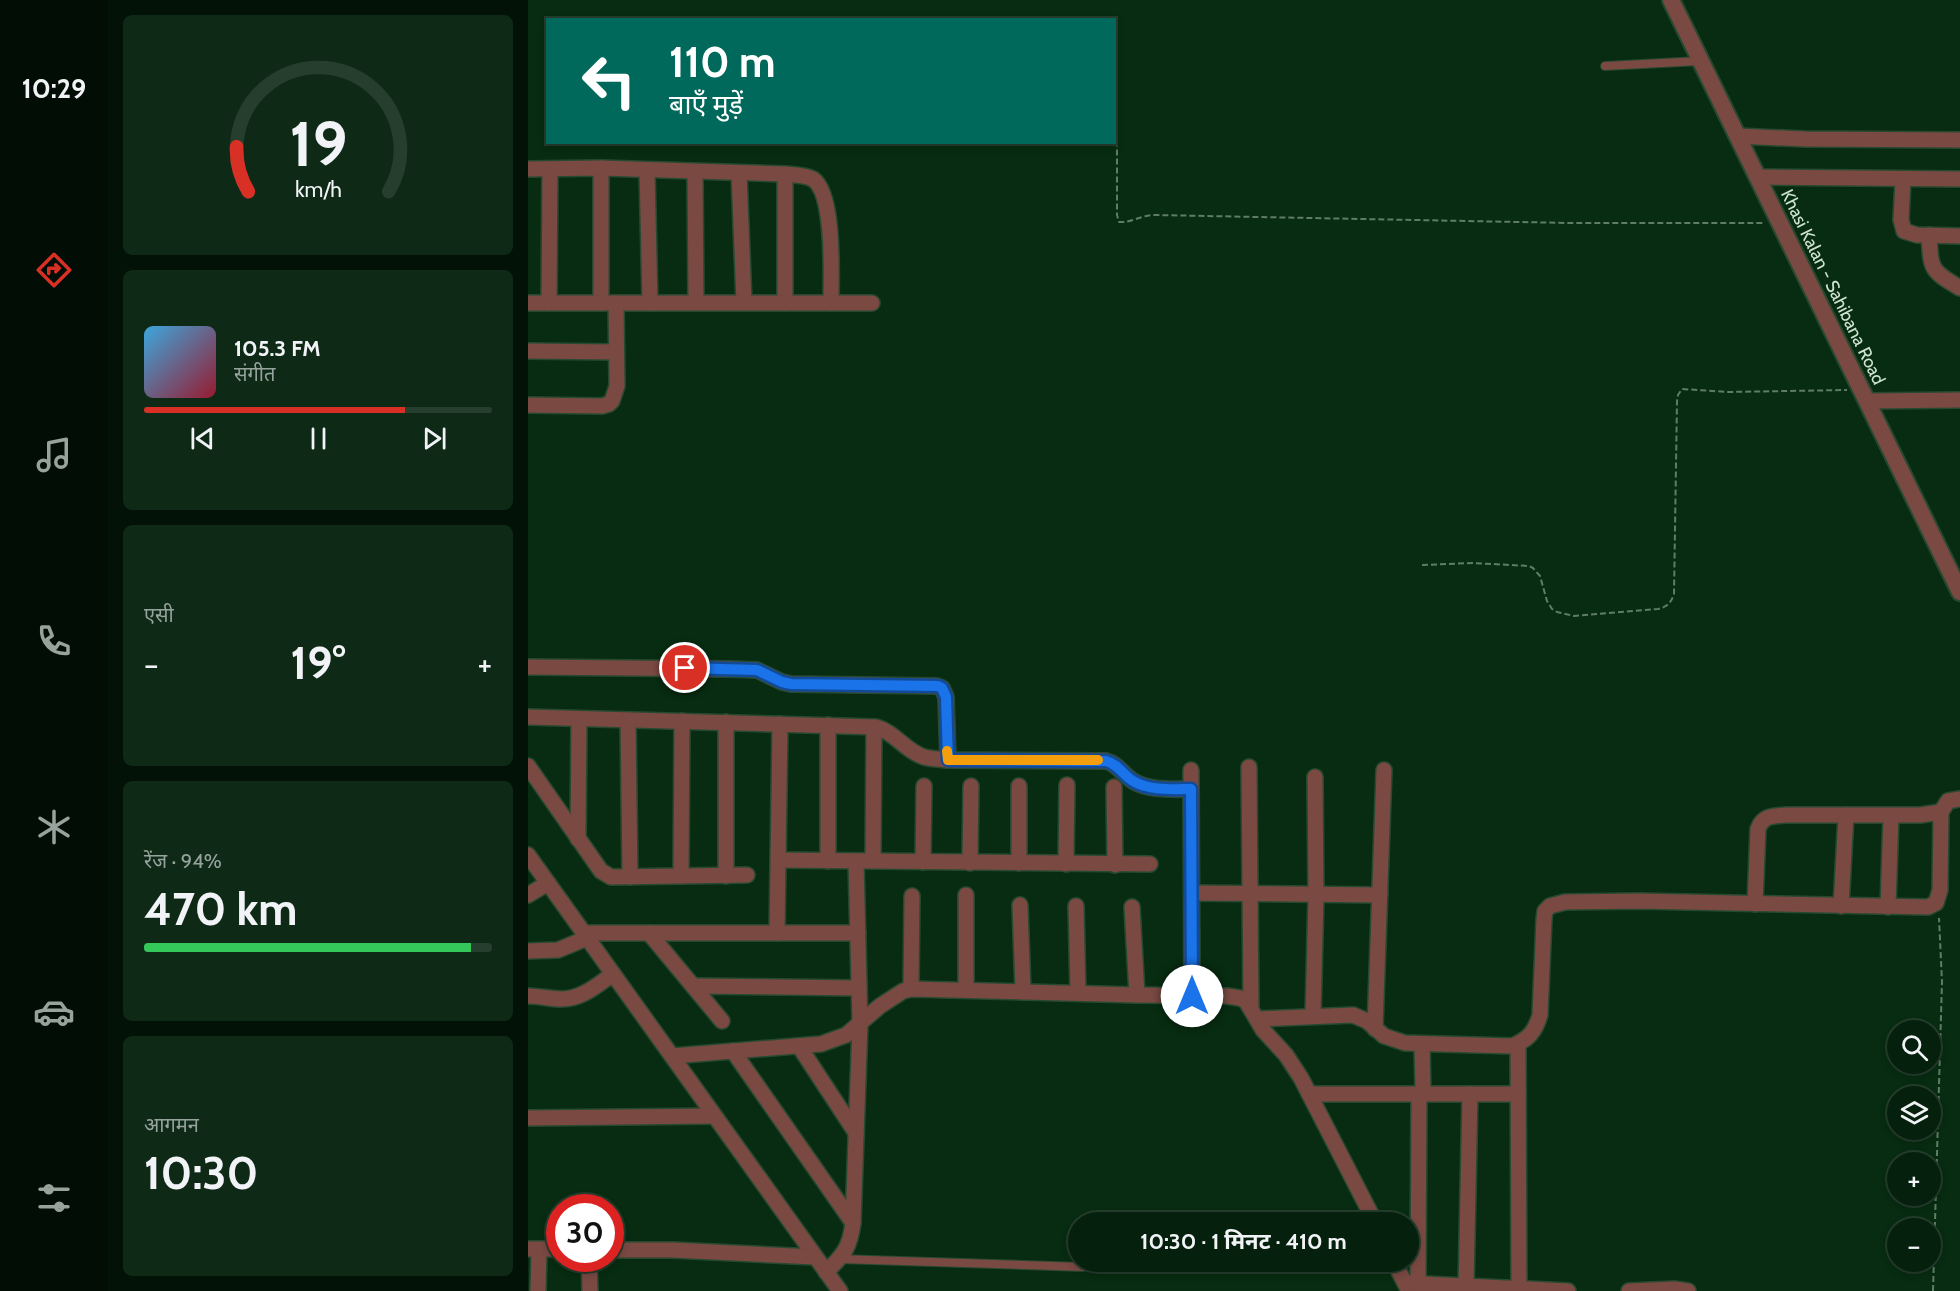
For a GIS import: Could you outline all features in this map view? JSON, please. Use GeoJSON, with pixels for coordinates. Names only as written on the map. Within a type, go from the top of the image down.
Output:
{"type":"FeatureCollection","features":[{"type":"Feature","properties":{"kind":"street","name":"Khasi Kalan - Sahibana Road"},"geometry":{"type":"LineString","coordinates":[[1671,0],[1960,592]]}},
{"type":"Feature","properties":{"kind":"street"},"geometry":{"type":"LineString","coordinates":[[1737,136],[1805,140],[1960,140]]}},
{"type":"Feature","properties":{"kind":"street"},"geometry":{"type":"LineString","coordinates":[[528,405],[602,406],[609,404],[615,394],[617,386],[616,352],[609,303],[601,168]]}},
{"type":"Feature","properties":{"kind":"street"},"geometry":{"type":"LineString","coordinates":[[528,169],[601,168],[805,176],[814,180],[823,195],[827,208],[830,230],[831,303]]}},
{"type":"Feature","properties":{"kind":"street"},"geometry":{"type":"LineString","coordinates":[[549,303],[550,169]]}},
{"type":"Feature","properties":{"kind":"street"},"geometry":{"type":"LineString","coordinates":[[646,170],[650,303]]}},
{"type":"Feature","properties":{"kind":"street"},"geometry":{"type":"LineString","coordinates":[[695,172],[696,303]]}},
{"type":"Feature","properties":{"kind":"street"},"geometry":{"type":"LineString","coordinates":[[739,173],[744,303]]}},
{"type":"Feature","properties":{"kind":"street"},"geometry":{"type":"LineString","coordinates":[[785,174],[785,303]]}},
{"type":"Feature","properties":{"kind":"street"},"geometry":{"type":"LineString","coordinates":[[1757,177],[1960,179]]}},
{"type":"Feature","properties":{"kind":"street"},"geometry":{"type":"LineString","coordinates":[[1903,178],[1901,226],[1904,231],[1909,234],[1960,237]]}},
{"type":"Feature","properties":{"kind":"street"},"geometry":{"type":"LineString","coordinates":[[1929,236],[1933,269],[1960,288]]}},
{"type":"Feature","properties":{"kind":"street"},"geometry":{"type":"LineString","coordinates":[[528,303],[872,303]]}},
{"type":"Feature","properties":{"kind":"street"},"geometry":{"type":"LineString","coordinates":[[528,351],[616,352]]}},
{"type":"Feature","properties":{"kind":"street"},"geometry":{"type":"LineString","coordinates":[[1865,395],[1960,400]]}},
{"type":"Feature","properties":{"kind":"street"},"geometry":{"type":"LineString","coordinates":[[528,667],[748,669],[765,672],[782,682],[791,684],[938,686],[942,688],[946,697],[948,760]]}},
{"type":"Feature","properties":{"kind":"street"},"geometry":{"type":"LineString","coordinates":[[528,717],[874,727],[891,733],[922,757],[948,760],[1106,761],[1114,764],[1132,781],[1141,785],[1191,789]]}},
{"type":"Feature","properties":{"kind":"street"},"geometry":{"type":"LineString","coordinates":[[578,839],[579,719]]}},
{"type":"Feature","properties":{"kind":"street"},"geometry":{"type":"LineString","coordinates":[[628,720],[630,877]]}},
{"type":"Feature","properties":{"kind":"street"},"geometry":{"type":"LineString","coordinates":[[681,721],[681,876]]}},
{"type":"Feature","properties":{"kind":"street"},"geometry":{"type":"LineString","coordinates":[[726,722],[726,876]]}},
{"type":"Feature","properties":{"kind":"street"},"geometry":{"type":"LineString","coordinates":[[777,933],[780,724]]}},
{"type":"Feature","properties":{"kind":"street"},"geometry":{"type":"LineString","coordinates":[[828,725],[828,861]]}},
{"type":"Feature","properties":{"kind":"street"},"geometry":{"type":"LineString","coordinates":[[873,861],[874,727]]}},
{"type":"Feature","properties":{"kind":"street"},"geometry":{"type":"LineString","coordinates":[[528,766],[578,839],[606,875],[630,877],[747,875]]}},
{"type":"Feature","properties":{"kind":"street"},"geometry":{"type":"LineString","coordinates":[[1249,767],[1254,1013]]}},
{"type":"Feature","properties":{"kind":"street"},"geometry":{"type":"LineString","coordinates":[[1191,770],[1192,996]]}},
{"type":"Feature","properties":{"kind":"street"},"geometry":{"type":"LineString","coordinates":[[1375,1029],[1384,770]]}},
{"type":"Feature","properties":{"kind":"street"},"geometry":{"type":"LineString","coordinates":[[1313,1016],[1316,895],[1315,777]]}},
{"type":"Feature","properties":{"kind":"street"},"geometry":{"type":"LineString","coordinates":[[1066,864],[1067,785]]}},
{"type":"Feature","properties":{"kind":"street"},"geometry":{"type":"LineString","coordinates":[[923,862],[924,786]]}},
{"type":"Feature","properties":{"kind":"street"},"geometry":{"type":"LineString","coordinates":[[970,863],[971,786]]}},
{"type":"Feature","properties":{"kind":"street"},"geometry":{"type":"LineString","coordinates":[[1019,786],[1019,863]]}},
{"type":"Feature","properties":{"kind":"street"},"geometry":{"type":"LineString","coordinates":[[1114,787],[1115,865]]}},
{"type":"Feature","properties":{"kind":"street"},"geometry":{"type":"LineString","coordinates":[[1254,1013],[1313,1016],[1353,1015],[1367,1021],[1393,1041],[1512,1046],[1523,1042],[1532,1034],[1540,1016],[1544,919],[1545,911],[1550,906],[1556,903],[1576,902],[1928,908],[1934,906],[1940,890],[1941,812],[1948,801],[1960,799]]}},
{"type":"Feature","properties":{"kind":"street"},"geometry":{"type":"LineString","coordinates":[[1755,904],[1758,829],[1764,818],[1770,816],[1920,815],[1941,812]]}},
{"type":"Feature","properties":{"kind":"street"},"geometry":{"type":"LineString","coordinates":[[1841,906],[1846,815]]}},
{"type":"Feature","properties":{"kind":"street"},"geometry":{"type":"LineString","coordinates":[[1888,908],[1891,815]]}},
{"type":"Feature","properties":{"kind":"street"},"geometry":{"type":"LineString","coordinates":[[528,855],[840,1291]]}},
{"type":"Feature","properties":{"kind":"street"},"geometry":{"type":"LineString","coordinates":[[778,860],[1150,864]]}},
{"type":"Feature","properties":{"kind":"street"},"geometry":{"type":"LineString","coordinates":[[826,1272],[839,1259],[851,1240],[853,1223],[860,1024],[856,861]]}},
{"type":"Feature","properties":{"kind":"street"},"geometry":{"type":"LineString","coordinates":[[528,895],[548,883]]}},
{"type":"Feature","properties":{"kind":"street"},"geometry":{"type":"LineString","coordinates":[[1192,893],[1380,895]]}},
{"type":"Feature","properties":{"kind":"street"},"geometry":{"type":"LineString","coordinates":[[966,895],[966,990]]}},
{"type":"Feature","properties":{"kind":"street"},"geometry":{"type":"LineString","coordinates":[[911,989],[912,896]]}},
{"type":"Feature","properties":{"kind":"street"},"geometry":{"type":"LineString","coordinates":[[1020,905],[1023,992]]}},
{"type":"Feature","properties":{"kind":"street"},"geometry":{"type":"LineString","coordinates":[[1076,906],[1078,993]]}},
{"type":"Feature","properties":{"kind":"street"},"geometry":{"type":"LineString","coordinates":[[1132,908],[1137,995]]}},
{"type":"Feature","properties":{"kind":"street"},"geometry":{"type":"LineString","coordinates":[[649,933],[722,1021]]}},
{"type":"Feature","properties":{"kind":"street"},"geometry":{"type":"LineString","coordinates":[[528,951],[558,950],[585,935],[858,933]]}},
{"type":"Feature","properties":{"kind":"street"},"geometry":{"type":"LineString","coordinates":[[528,996],[573,999],[612,974]]}},
{"type":"Feature","properties":{"kind":"street"},"geometry":{"type":"LineString","coordinates":[[693,986],[859,988]]}},
{"type":"Feature","properties":{"kind":"street"},"geometry":{"type":"LineString","coordinates":[[672,1056],[821,1044],[836,1040],[846,1035],[880,1006],[903,991],[911,989],[1240,998],[1246,1001],[1263,1030],[1286,1055],[1309,1094],[1370,1212]]}},
{"type":"Feature","properties":{"kind":"street"},"geometry":{"type":"LineString","coordinates":[[1411,1286],[1422,1044]]}},
{"type":"Feature","properties":{"kind":"street"},"geometry":{"type":"LineString","coordinates":[[1518,1044],[1519,1289]]}},
{"type":"Feature","properties":{"kind":"street"},"geometry":{"type":"LineString","coordinates":[[799,1046],[856,1133]]}},
{"type":"Feature","properties":{"kind":"street"},"geometry":{"type":"LineString","coordinates":[[733,1052],[853,1223]]}},
{"type":"Feature","properties":{"kind":"street"},"geometry":{"type":"LineString","coordinates":[[1309,1094],[1518,1094]]}},
{"type":"Feature","properties":{"kind":"street"},"geometry":{"type":"LineString","coordinates":[[1467,1287],[1470,1094]]}},
{"type":"Feature","properties":{"kind":"street"},"geometry":{"type":"LineString","coordinates":[[528,1118],[714,1116]]}},
{"type":"Feature","properties":{"kind":"street"},"geometry":{"type":"LineString","coordinates":[[533,1249],[538,1291]]}},
{"type":"Feature","properties":{"kind":"street"},"geometry":{"type":"LineString","coordinates":[[624,1250],[815,1257]]}},
{"type":"Feature","properties":{"kind":"street"},"geometry":{"type":"LineString","coordinates":[[589,1272],[590,1291]]}},
{"type":"Feature","properties":{"kind":"street"},"geometry":{"type":"LineString","coordinates":[[1401,1272],[1411,1286]]}},
{"type":"Feature","properties":{"kind":"street"},"geometry":{"type":"LineString","coordinates":[[1411,1286],[1568,1291]]}},
{"type":"Feature","properties":{"kind":"street"},"geometry":{"type":"LineString","coordinates":[[1629,1291],[1674,1289],[1688,1291]]}},
{"type":"Feature","properties":{"kind":"lane"},"geometry":{"type":"LineString","coordinates":[[1605,66],[1701,61]]}},
{"type":"Feature","properties":{"kind":"lane"},"geometry":{"type":"LineString","coordinates":[[839,1259],[1068,1267]]}},
{"type":"Feature","properties":{"kind":"path"},"geometry":{"type":"LineString","coordinates":[[1116,84],[1117,215],[1119,222],[1154,215],[1570,223],[1779,223]]}},
{"type":"Feature","properties":{"kind":"path"},"geometry":{"type":"LineString","coordinates":[[1422,565],[1473,563],[1529,566],[1540,576],[1547,601],[1552,609],[1567,615],[1665,607],[1673,599],[1674,594],[1679,392],[1682,389],[1865,395]]}},
{"type":"Feature","properties":{"kind":"path"},"geometry":{"type":"LineString","coordinates":[[1934,1291],[1941,982],[1938,900]]}},
{"type":"Feature","properties":{"kind":"slow traffic"},"geometry":{"type":"LineString","coordinates":[[947,751],[948,760],[1098,760]]}},
{"type":"Feature","properties":{"kind":"route"},"geometry":{"type":"LineString","coordinates":[[685,668],[757,670],[791,684],[938,686],[945,692],[946,697],[948,760],[1106,761],[1114,764],[1126,777],[1141,785],[1191,789],[1192,996]]}}]}
